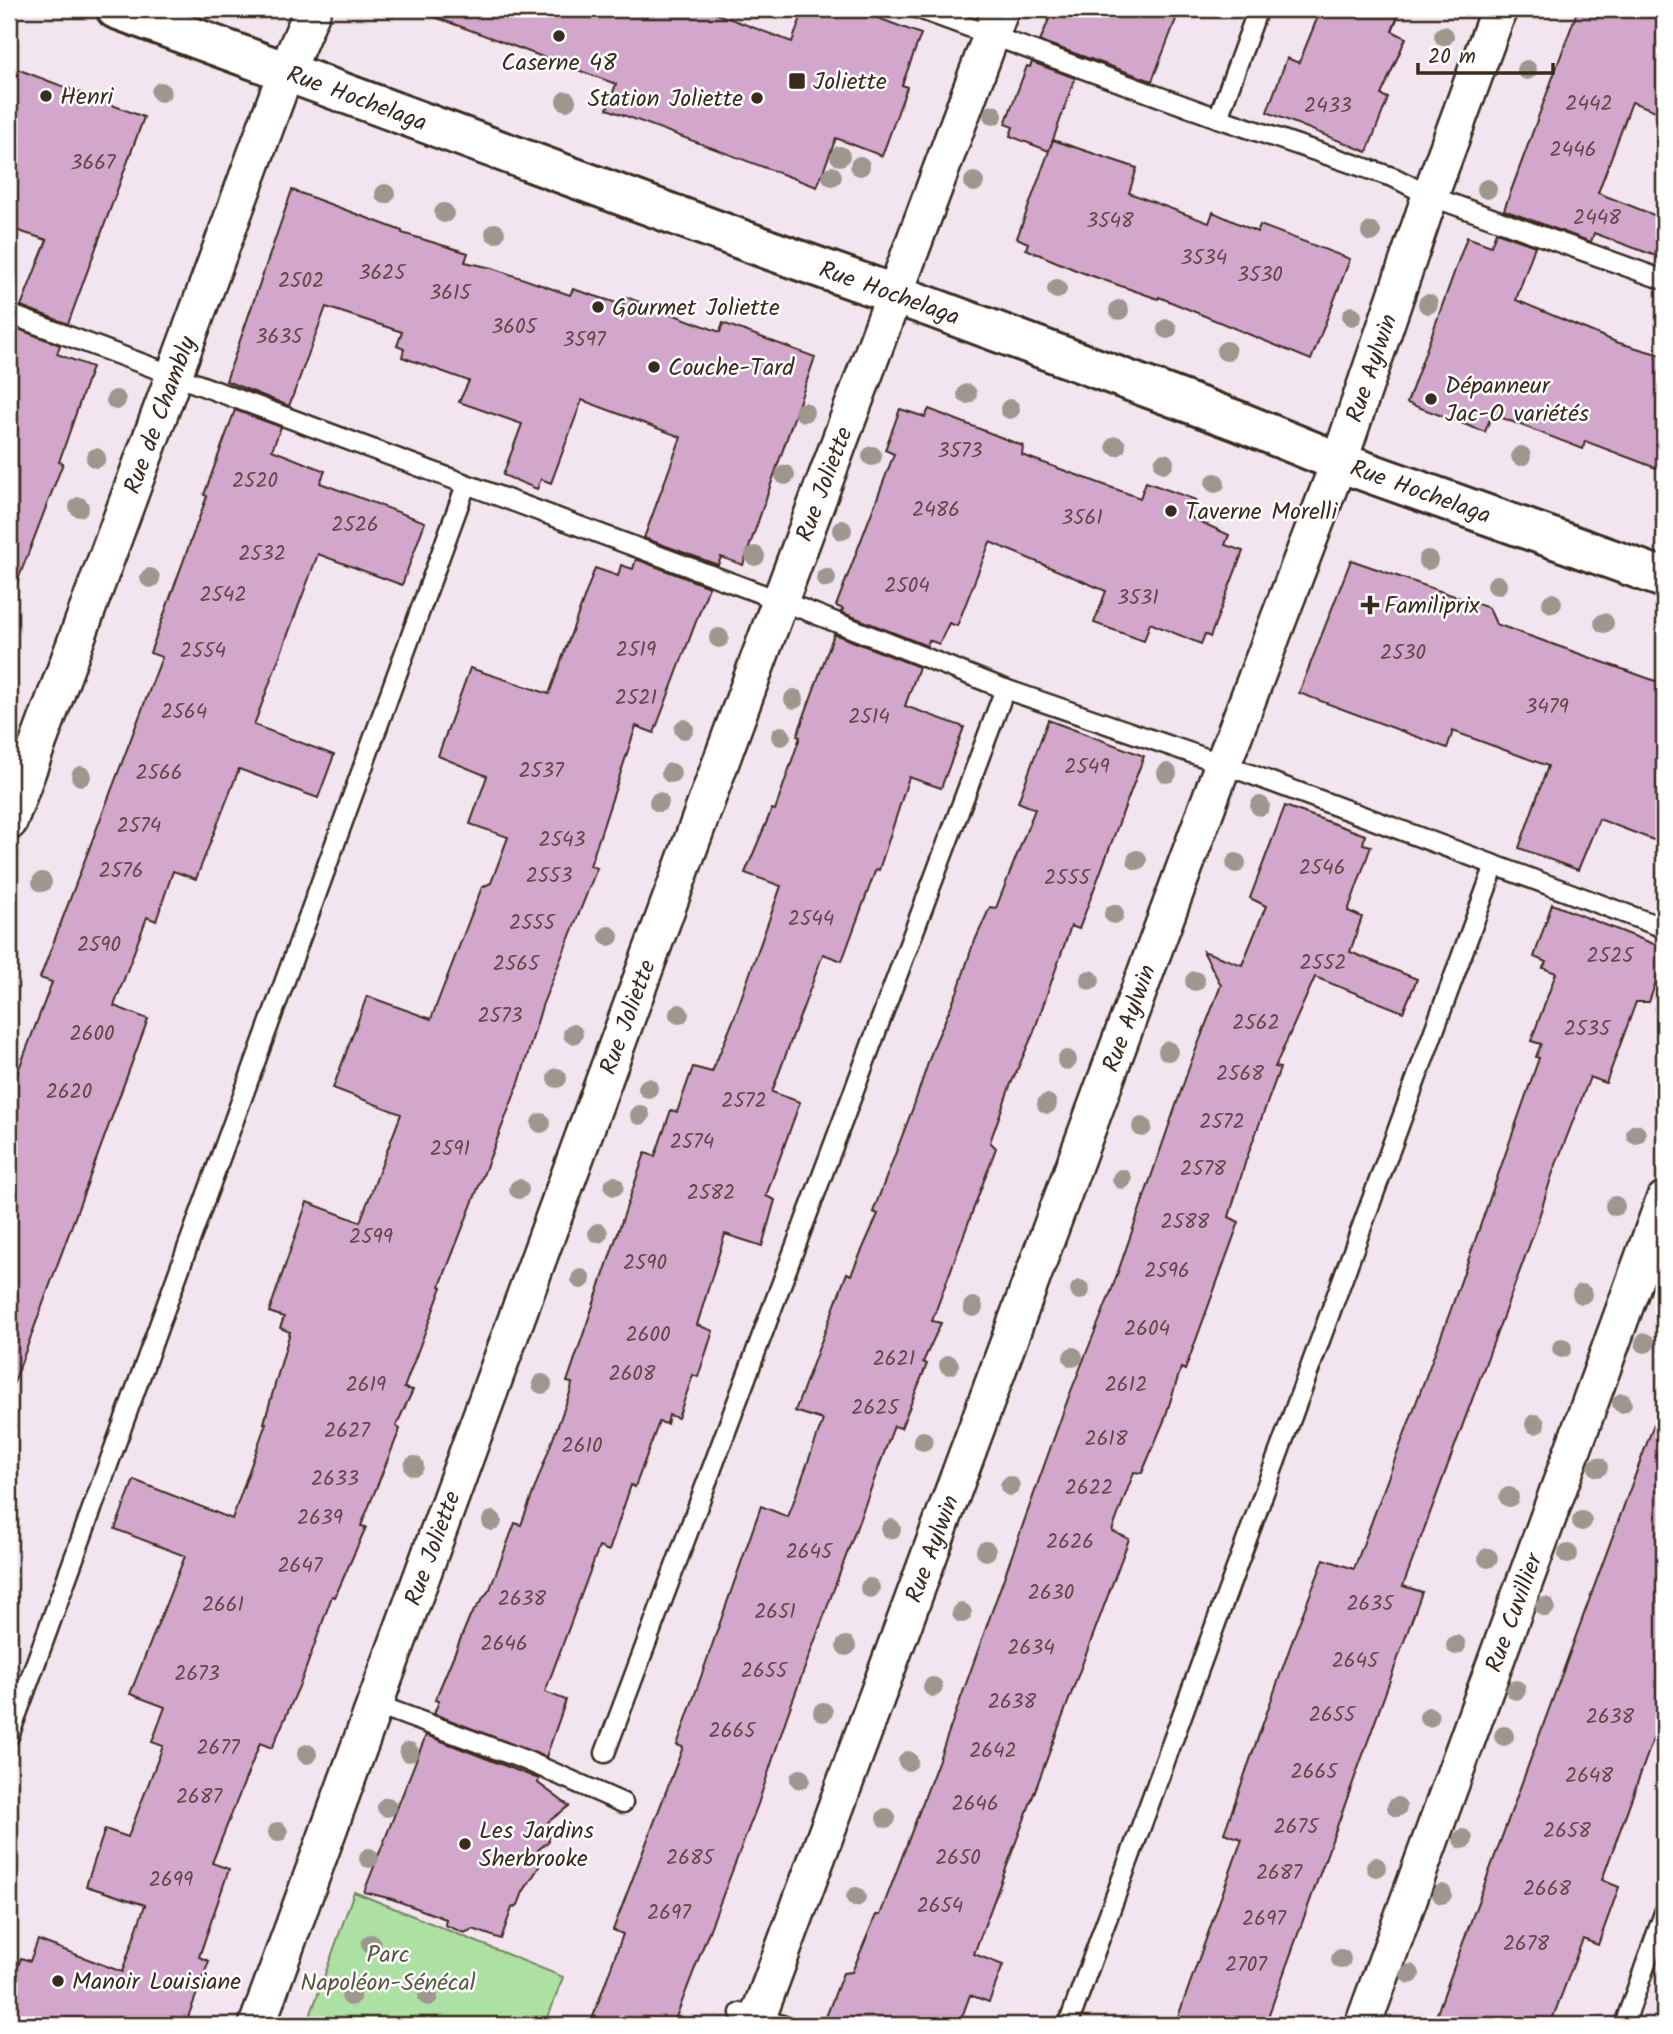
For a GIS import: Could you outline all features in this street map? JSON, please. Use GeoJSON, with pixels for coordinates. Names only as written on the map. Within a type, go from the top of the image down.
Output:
{"type":"FeatureCollection","features":[{"type":"Feature","properties":{"kind":"street","name":"Rue Hochelaga"},"geometry":{"type":"LineString","coordinates":[[116,9],[1238,421],[1339,462],[1664,578]]}},
{"type":"Feature","properties":{"kind":"street","name":"Rue de Chambly"},"geometry":{"type":"LineString","coordinates":[[9,822],[286,72],[313,9]]}},
{"type":"Feature","properties":{"kind":"street","name":"Rue Aylwin"},"geometry":{"type":"LineString","coordinates":[[759,2020],[1223,764],[1339,462],[1430,196],[1499,9]]}},
{"type":"Feature","properties":{"kind":"street","name":"Rue Joliette"},"geometry":{"type":"LineString","coordinates":[[257,2025],[780,601],[996,22]]}},
{"type":"Feature","properties":{"kind":"street","name":"Rue Cuvillier"},"geometry":{"type":"LineString","coordinates":[[1363,2025],[1664,1200]]}},
{"type":"Feature","properties":{"kind":"lane"},"geometry":{"type":"LineString","coordinates":[[919,9],[996,22],[1218,118],[1395,178],[1430,196],[1664,280]]}},
{"type":"Feature","properties":{"kind":"lane"},"geometry":{"type":"LineString","coordinates":[[1218,118],[1258,9]]}},
{"type":"Feature","properties":{"kind":"lane"},"geometry":{"type":"LineString","coordinates":[[9,314],[780,601],[1005,689],[1223,764],[1664,928]]}},
{"type":"Feature","properties":{"kind":"lane"},"geometry":{"type":"LineString","coordinates":[[9,1737],[466,485]]}},
{"type":"Feature","properties":{"kind":"lane"},"geometry":{"type":"LineString","coordinates":[[605,1753],[1005,689]]}},
{"type":"Feature","properties":{"kind":"lane"},"geometry":{"type":"LineString","coordinates":[[1068,2025],[1494,865]]}},
{"type":"Feature","properties":{"kind":"lane"},"geometry":{"type":"LineString","coordinates":[[375,1704],[525,1760],[623,1803]]}},
{"type":"Feature","properties":{"kind":"lane"},"geometry":{"type":"LineString","coordinates":[[1624,2025],[1664,1913]]}},
{"type":"Feature","properties":{"kind":"green space","name":"Parc Napoléon-Sénécal"},"geometry":{"type":"Polygon","coordinates":[[[354,1892],[563,1977],[545,2025],[307,2025],[354,1892]]]}},
{"type":"Feature","properties":{"kind":"building","name":"Station Joliette"},"geometry":{"type":"Polygon","coordinates":[[[425,9],[704,9],[792,42],[804,9],[854,9],[921,34],[902,85],[907,87],[882,156],[836,138],[817,187],[607,109],[616,84],[424,13],[425,9]]]}},
{"type":"Feature","properties":{"kind":"building"},"geometry":{"type":"Polygon","coordinates":[[[1053,9],[1180,9],[1152,81],[1040,41],[1053,9]]]}},
{"type":"Feature","properties":{"kind":"building"},"geometry":{"type":"Polygon","coordinates":[[[1321,9],[1401,9],[1392,31],[1406,38],[1381,95],[1388,98],[1367,152],[1267,112],[1287,58],[1299,63],[1321,9]]]}},
{"type":"Feature","properties":{"kind":"building"},"geometry":{"type":"Polygon","coordinates":[[[1578,9],[1664,9],[1664,114],[1632,102],[1598,193],[1664,219],[1664,259],[1594,233],[1591,242],[1504,210],[1578,9]]]}},
{"type":"Feature","properties":{"kind":"building"},"geometry":{"type":"Polygon","coordinates":[[[1032,62],[1075,78],[1049,151],[1010,136],[1013,127],[1005,124],[1027,66],[1030,67],[1032,62]]]}},
{"type":"Feature","properties":{"kind":"building"},"geometry":{"type":"Polygon","coordinates":[[[9,66],[144,117],[68,324],[21,306],[47,240],[9,228],[9,66]]]}},
{"type":"Feature","properties":{"kind":"building"},"geometry":{"type":"Polygon","coordinates":[[[1053,140],[1137,168],[1129,193],[1209,223],[1213,212],[1257,232],[1260,225],[1350,259],[1311,360],[1159,297],[1158,299],[1078,271],[1026,249],[1028,243],[1017,238],[1053,140]]]}},
{"type":"Feature","properties":{"kind":"building"},"geometry":{"type":"Polygon","coordinates":[[[292,190],[402,233],[468,253],[465,262],[492,268],[570,295],[573,289],[623,305],[626,297],[720,332],[723,323],[815,357],[743,565],[721,557],[718,565],[644,538],[681,437],[582,400],[551,483],[541,479],[537,489],[503,475],[522,424],[459,402],[469,381],[402,357],[404,349],[397,346],[402,332],[326,307],[289,406],[226,381],[292,190]]]}},
{"type":"Feature","properties":{"kind":"building"},"geometry":{"type":"Polygon","coordinates":[[[1496,232],[1535,246],[1516,300],[1616,342],[1664,356],[1664,471],[1585,441],[1583,449],[1492,414],[1485,432],[1407,403],[1467,237],[1491,246],[1496,232]]]}},
{"type":"Feature","properties":{"kind":"building"},"geometry":{"type":"Polygon","coordinates":[[[13,327],[60,345],[57,354],[92,367],[59,462],[63,463],[9,598],[9,337],[13,327]]]}},
{"type":"Feature","properties":{"kind":"building"},"geometry":{"type":"Polygon","coordinates":[[[900,409],[925,417],[929,409],[1023,446],[1022,455],[1140,498],[1146,482],[1196,500],[1190,517],[1229,535],[1225,545],[1243,551],[1210,637],[1205,634],[1201,644],[1150,623],[1144,641],[1094,623],[1106,591],[990,542],[957,626],[949,623],[939,644],[929,640],[927,646],[841,612],[843,609],[836,606],[894,454],[885,450],[900,409]]]}},
{"type":"Feature","properties":{"kind":"building"},"geometry":{"type":"Polygon","coordinates":[[[235,410],[281,427],[272,450],[325,471],[320,483],[425,522],[402,585],[318,554],[254,725],[334,755],[318,798],[239,769],[196,879],[173,871],[156,921],[147,917],[114,1006],[148,1019],[13,1385],[9,1384],[9,1095],[52,982],[40,978],[162,657],[150,653],[235,410]]]}},
{"type":"Feature","properties":{"kind":"building"},"geometry":{"type":"Polygon","coordinates":[[[636,559],[709,587],[654,733],[636,726],[590,866],[597,868],[542,1006],[520,1080],[440,1286],[442,1287],[404,1388],[413,1390],[396,1426],[400,1429],[361,1526],[366,1527],[335,1597],[332,1596],[301,1682],[272,1748],[260,1743],[212,1863],[229,1869],[199,1957],[209,1961],[185,2025],[9,2025],[9,1991],[21,1958],[30,1961],[38,1940],[122,1972],[145,1905],[86,1886],[105,1829],[128,1837],[163,1746],[152,1742],[165,1707],[130,1694],[185,1556],[115,1529],[134,1480],[232,1519],[266,1423],[290,1332],[280,1328],[284,1317],[269,1312],[307,1202],[360,1222],[401,1114],[333,1088],[367,996],[431,1019],[482,887],[491,883],[508,837],[470,824],[487,776],[438,756],[470,668],[549,694],[595,568],[618,576],[621,565],[633,569],[636,559]]]}},
{"type":"Feature","properties":{"kind":"building"},"geometry":{"type":"Polygon","coordinates":[[[1351,560],[1489,608],[1496,624],[1664,684],[1664,844],[1599,819],[1578,870],[1519,848],[1548,766],[1453,731],[1447,748],[1299,693],[1351,560]]]}},
{"type":"Feature","properties":{"kind":"building"},"geometry":{"type":"Polygon","coordinates":[[[834,634],[919,667],[905,706],[964,727],[941,788],[909,777],[879,870],[876,869],[842,961],[823,954],[772,1092],[800,1102],[766,1196],[775,1200],[762,1246],[725,1234],[697,1325],[713,1331],[698,1377],[693,1375],[678,1418],[669,1415],[667,1424],[659,1422],[635,1487],[631,1485],[609,1551],[599,1547],[545,1692],[566,1700],[546,1757],[434,1714],[439,1701],[435,1700],[470,1616],[490,1589],[515,1523],[521,1525],[571,1390],[572,1383],[567,1382],[645,1153],[655,1156],[671,1110],[677,1112],[693,1067],[712,1072],[733,1021],[781,886],[745,873],[772,809],[775,810],[800,737],[797,736],[834,634]]]}},
{"type":"Feature","properties":{"kind":"building"},"geometry":{"type":"Polygon","coordinates":[[[1048,720],[1144,756],[1079,929],[1071,926],[1033,1034],[1010,1086],[990,1142],[996,1148],[932,1321],[941,1323],[923,1362],[927,1364],[901,1428],[894,1426],[787,1716],[758,1804],[673,2025],[590,2025],[623,1934],[613,1930],[683,1747],[677,1745],[761,1506],[788,1517],[823,1420],[795,1411],[847,1273],[851,1275],[878,1214],[873,1212],[972,947],[990,907],[996,908],[1035,809],[1018,802],[1048,720]]]}},
{"type":"Feature","properties":{"kind":"building"},"geometry":{"type":"Polygon","coordinates":[[[1285,806],[1365,835],[1363,844],[1371,846],[1348,911],[1362,917],[1350,952],[1417,979],[1403,1012],[1315,977],[1275,1067],[1280,1068],[1246,1160],[1229,1217],[1239,1222],[1185,1370],[1181,1368],[1164,1421],[1142,1473],[1134,1472],[1112,1531],[1129,1539],[974,1954],[1003,1965],[989,2002],[970,1995],[959,2025],[823,2025],[843,1973],[852,1972],[876,1915],[880,1915],[938,1762],[1069,1396],[1112,1289],[1190,1065],[1221,985],[1203,951],[1242,965],[1266,906],[1250,898],[1285,806]]]}},
{"type":"Feature","properties":{"kind":"building"},"geometry":{"type":"Polygon","coordinates":[[[1552,904],[1664,948],[1664,958],[1649,1002],[1636,1002],[1606,1083],[1590,1077],[1552,1175],[1535,1230],[1403,1586],[1422,1592],[1265,2025],[1175,2025],[1242,1839],[1224,1833],[1294,1636],[1324,1559],[1354,1569],[1450,1312],[1539,1058],[1536,1057],[1541,1044],[1531,1041],[1556,973],[1543,968],[1546,962],[1534,957],[1552,904]]]}},
{"type":"Feature","properties":{"kind":"building"},"geometry":{"type":"Polygon","coordinates":[[[1661,1405],[1664,1405],[1664,1709],[1602,1880],[1619,1887],[1598,1945],[1583,1939],[1550,2025],[1461,2025],[1436,2016],[1661,1405]]]}},
{"type":"Feature","properties":{"kind":"building","name":"Les Jardins Sherbrooke"},"geometry":{"type":"Polygon","coordinates":[[[426,1735],[539,1779],[538,1783],[569,1806],[548,1822],[549,1841],[538,1850],[539,1867],[518,1905],[512,1908],[501,1939],[473,1929],[464,1933],[445,1925],[446,1919],[392,1899],[364,1892],[426,1735]]]}},
{"type":"Feature","properties":{"kind":"place","name":"Caserne 48"},"geometry":{"type":"Point","coordinates":[559,36]}},
{"type":"Feature","properties":{"kind":"place","name":"Joliette"},"geometry":{"type":"Point","coordinates":[797,81]}},
{"type":"Feature","properties":{"kind":"place","name":"Henri"},"geometry":{"type":"Point","coordinates":[46,96]}},
{"type":"Feature","properties":{"kind":"place","name":"Station Joliette"},"geometry":{"type":"Point","coordinates":[757,98]}},
{"type":"Feature","properties":{"kind":"place","name":"Gourmet Joliette"},"geometry":{"type":"Point","coordinates":[598,307]}},
{"type":"Feature","properties":{"kind":"place","name":"Couche-Tard"},"geometry":{"type":"Point","coordinates":[654,367]}},
{"type":"Feature","properties":{"kind":"place","name":"Dépanneur Jac-O variétés"},"geometry":{"type":"Point","coordinates":[1431,399]}},
{"type":"Feature","properties":{"kind":"place","name":"Taverne Morelli"},"geometry":{"type":"Point","coordinates":[1171,511]}},
{"type":"Feature","properties":{"kind":"place","name":"Familiprix"},"geometry":{"type":"Point","coordinates":[1370,605]}},
{"type":"Feature","properties":{"kind":"place","name":"Les Jardins Sherbrooke"},"geometry":{"type":"Point","coordinates":[465,1844]}},
{"type":"Feature","properties":{"kind":"place","name":"Manoir Louisiane"},"geometry":{"type":"Point","coordinates":[58,1981]}}]}
